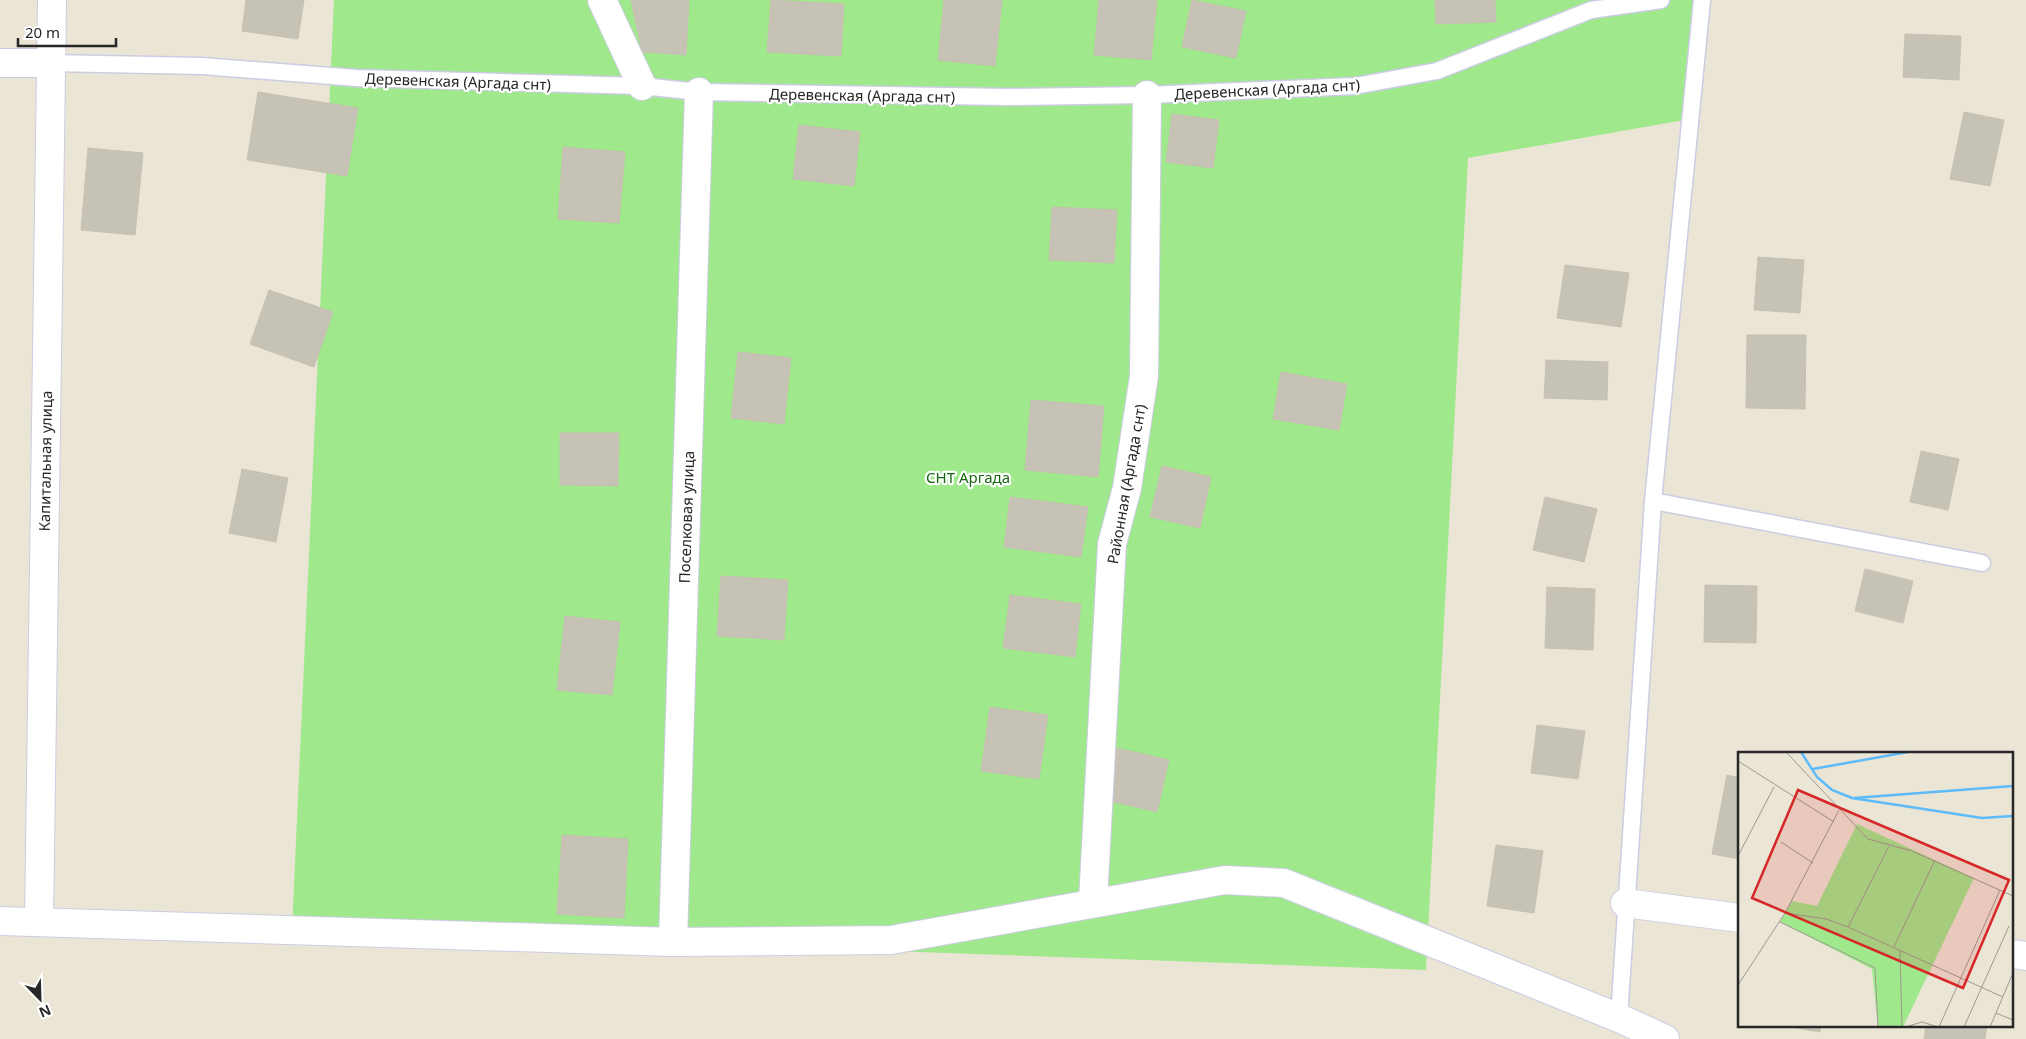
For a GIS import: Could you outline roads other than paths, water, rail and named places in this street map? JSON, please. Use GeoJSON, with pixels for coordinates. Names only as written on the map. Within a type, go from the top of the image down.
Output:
{"type":"FeatureCollection","features":[{"type":"Feature","properties":{"kind":"street","name":"Капитальная улица"},"geometry":{"type":"LineString","coordinates":[[39,922],[52,0]]}},
{"type":"Feature","properties":{"kind":"street"},"geometry":{"type":"LineString","coordinates":[[602,0],[642,86]]}},
{"type":"Feature","properties":{"kind":"street"},"geometry":{"type":"LineString","coordinates":[[0,63],[51,63]]}},
{"type":"Feature","properties":{"kind":"street","name":"Поселковая улица"},"geometry":{"type":"LineString","coordinates":[[673,942],[699,92]]}},
{"type":"Feature","properties":{"kind":"street","name":"Районная (Аргада снт)"},"geometry":{"type":"LineString","coordinates":[[1093,902],[1112,544],[1127,488],[1144,376],[1147,95]]}},
{"type":"Feature","properties":{"kind":"street"},"geometry":{"type":"LineString","coordinates":[[0,920],[673,942],[891,940],[1093,902],[1225,880],[1284,883],[1619,1018],[1665,1039]]}},
{"type":"Feature","properties":{"kind":"street"},"geometry":{"type":"LineString","coordinates":[[1625,902],[1738,918]]}},
{"type":"Feature","properties":{"kind":"lane","name":"Деревенская (Аргада снт)"},"geometry":{"type":"LineString","coordinates":[[51,63],[202,66],[357,78],[642,86],[699,92],[1008,97],[1147,95],[1364,85],[1437,71],[1591,10],[1661,0]]}},
{"type":"Feature","properties":{"kind":"lane"},"geometry":{"type":"LineString","coordinates":[[1619,1018],[1625,902],[1653,501],[1702,0]]}},
{"type":"Feature","properties":{"kind":"lane"},"geometry":{"type":"LineString","coordinates":[[1653,501],[1982,563]]}},
{"type":"Feature","properties":{"kind":"park label","name":"СНТ Аргада"},"geometry":{"type":"Point","coordinates":[968,477]}}]}
